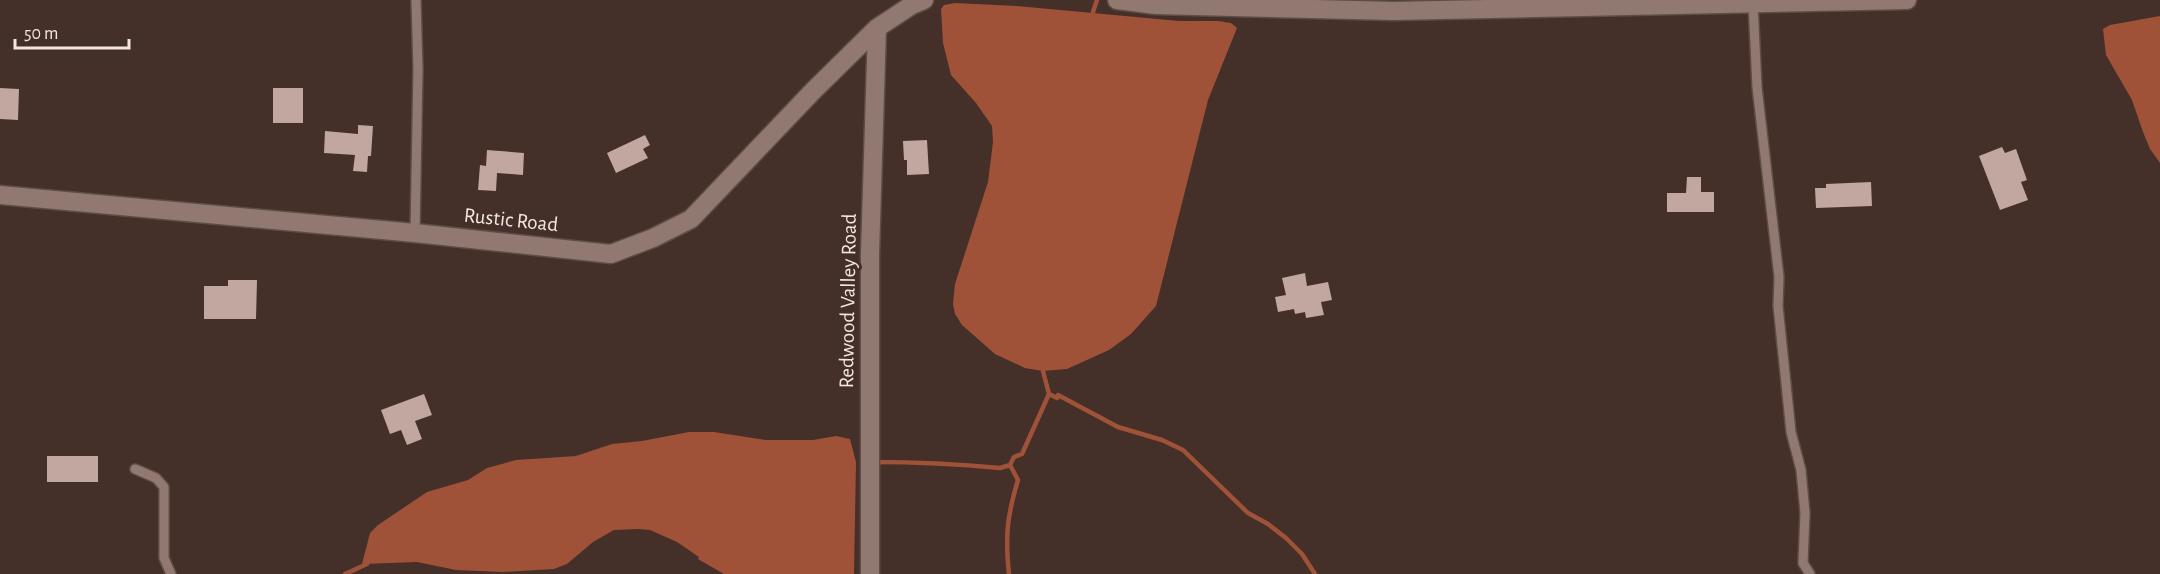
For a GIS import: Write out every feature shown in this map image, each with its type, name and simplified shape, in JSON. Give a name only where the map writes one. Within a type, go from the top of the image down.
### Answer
[{"type":"street","name":"Rustic Road","points":[[0,195],[415,232],[611,254],[653,238],[691,219],[813,91],[877,28],[912,5],[924,0]]},
{"type":"street","points":[[1117,0],[1156,5],[1394,10],[1907,0]]},
{"type":"street","name":"Redwood Valley Road","points":[[870,574],[870,254],[877,28]]},
{"type":"lane","points":[[415,232],[418,69],[416,0]]},
{"type":"lane","points":[[1754,3],[1757,87],[1779,277],[1778,306],[1791,432],[1801,470],[1805,513],[1803,563],[1810,574]]},
{"type":"lane","points":[[135,469],[156,478],[164,487],[164,558],[171,574]]},
{"type":"shaded area","points":[[955,3],[1017,6],[1179,21],[1218,21],[1231,23],[1237,28],[1208,100],[1156,306],[1131,334],[1109,350],[1067,369],[1043,371],[1025,368],[995,354],[962,325],[955,314],[953,304],[955,284],[988,182],[993,142],[992,126],[976,103],[951,75],[943,43],[941,9],[944,5]]},
{"type":"shaded area","points":[[2160,16],[2160,163],[2150,149],[2132,100],[2106,55],[2103,29],[2110,25]]},
{"type":"shaded area","points":[[689,432],[714,432],[765,440],[813,440],[836,436],[850,439],[856,462],[854,574],[724,574],[698,559],[699,557],[677,542],[650,530],[638,529],[614,530],[593,542],[567,564],[554,569],[503,572],[456,570],[417,562],[362,564],[370,533],[378,525],[427,492],[468,480],[487,468],[516,460],[576,456],[612,444]]},
{"type":"building","points":[[0,88],[19,89],[18,120],[0,119]]},
{"type":"building","points":[[273,88],[303,88],[303,123],[273,123]]},
{"type":"building","points":[[358,125],[373,126],[371,156],[368,156],[367,172],[353,171],[355,155],[324,153],[325,131],[358,134]]},
{"type":"building","points":[[645,135],[650,145],[643,149],[648,158],[616,173],[607,153]]},
{"type":"building","points":[[927,140],[929,174],[907,175],[903,141]]},
{"type":"building","points":[[2002,147],[2005,153],[2016,149],[2027,180],[2021,182],[2028,200],[2000,210],[1979,156]]},
{"type":"building","points":[[487,150],[524,153],[523,175],[497,173],[496,191],[478,190],[480,165],[486,166]]},
{"type":"building","points":[[1687,177],[1701,177],[1701,192],[1714,192],[1714,212],[1667,212],[1667,193],[1686,193]]},
{"type":"building","points":[[1871,182],[1872,206],[1816,208],[1815,188],[1826,188],[1826,184]]},
{"type":"building","points":[[1305,273],[1307,286],[1328,282],[1332,300],[1321,302],[1324,315],[1306,318],[1305,312],[1295,314],[1294,309],[1278,312],[1275,297],[1286,295],[1282,278]]},
{"type":"building","points":[[228,280],[257,280],[256,319],[204,319],[204,286],[228,286]]},
{"type":"building","points":[[424,394],[432,415],[415,421],[422,439],[407,445],[401,430],[390,434],[381,410]]},
{"type":"building","points":[[47,456],[98,456],[98,482],[47,482]]},
{"type":"waterway","points":[[1093,12],[1097,0]]},
{"type":"waterway","points":[[873,462],[1000,468],[1010,465],[1014,457],[1022,454],[1049,394],[1043,371]]},
{"type":"waterway","points":[[1049,394],[1057,398],[1058,395],[1118,427],[1162,440],[1183,450],[1248,513],[1268,524],[1286,538],[1302,554],[1315,574]]},
{"type":"waterway","points":[[1009,574],[1008,527],[1018,480],[1010,465]]},
{"type":"waterway","points":[[345,574],[367,564]]}]
